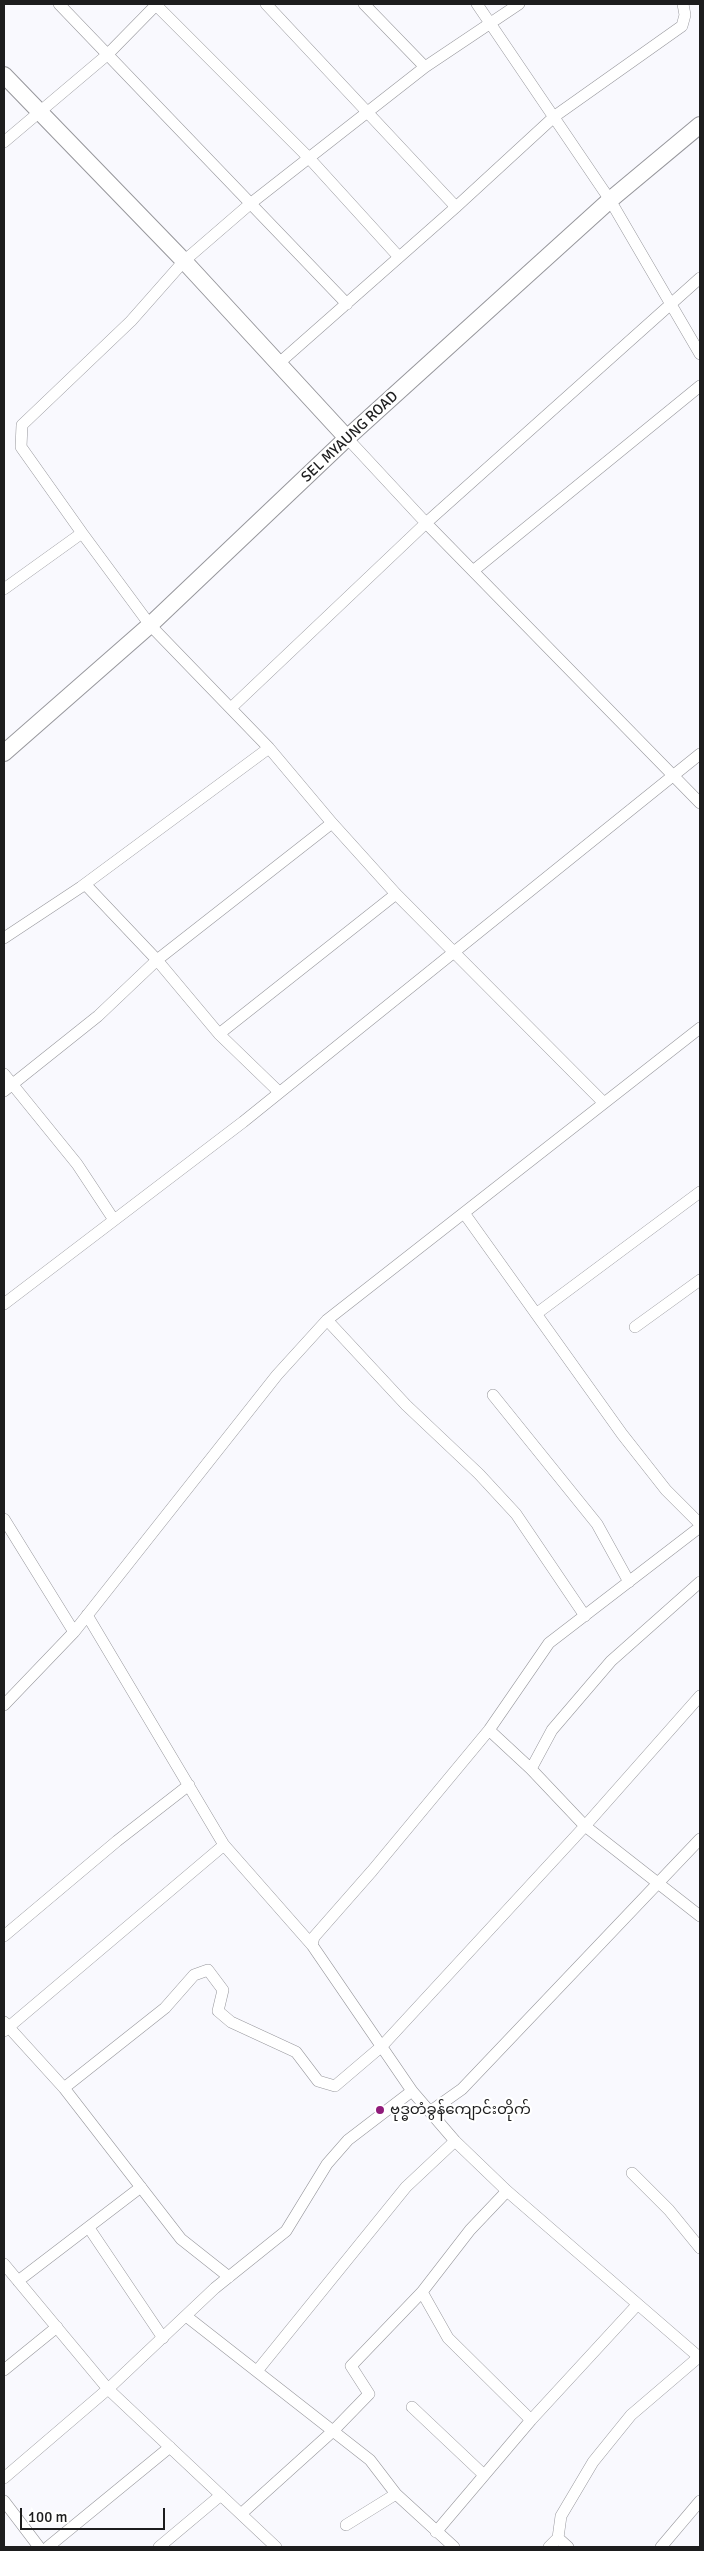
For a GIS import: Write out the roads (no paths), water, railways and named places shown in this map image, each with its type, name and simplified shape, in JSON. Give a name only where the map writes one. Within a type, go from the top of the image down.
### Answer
[{"type":"main road","points":[[4,75],[184,261],[347,438]]},
{"type":"main road","name":"SEL MYAUNG ROAD","points":[[4,753],[150,625],[347,438],[610,200],[700,124]]},
{"type":"street","points":[[59,4],[348,304]]},
{"type":"street","points":[[4,142],[107,55],[156,4],[309,158],[398,256]]},
{"type":"street","points":[[266,4],[456,207]]},
{"type":"street","points":[[364,4],[425,67]]},
{"type":"street","points":[[477,4],[555,116],[610,200],[700,354]]},
{"type":"street","points":[[520,4],[425,67],[250,204],[184,261],[131,321],[22,425],[21,447],[150,625],[269,748],[332,823],[396,894],[456,952],[604,1103]]},
{"type":"street","points":[[278,364],[348,304],[398,256],[456,207],[555,116],[682,26],[685,15],[683,4]]},
{"type":"street","points":[[231,708],[426,522],[700,278]]},
{"type":"street","points":[[473,571],[700,386]]},
{"type":"street","points":[[347,438],[473,571],[700,804]]},
{"type":"street","points":[[4,589],[82,533]]},
{"type":"street","points":[[4,938],[84,884],[269,748]]},
{"type":"street","points":[[4,1304],[243,1122],[700,754]]},
{"type":"street","points":[[8,1088],[98,1016],[156,960],[332,823]]},
{"type":"street","points":[[84,884],[156,960],[219,1034],[278,1092]]},
{"type":"street","points":[[219,1034],[396,894]]},
{"type":"street","points":[[4,1705],[74,1632],[277,1375],[327,1320],[700,1028]]},
{"type":"street","points":[[4,1074],[8,1088],[77,1164],[114,1220]]},
{"type":"street","points":[[536,1314],[700,1192]]},
{"type":"street","points":[[312,1945],[314,1936],[372,1871],[488,1730],[549,1643],[700,1525],[666,1490],[464,1213]]},
{"type":"street","points":[[635,1328],[700,1280]]},
{"type":"street","points":[[327,1320],[406,1405],[479,1474],[516,1514],[584,1616]]},
{"type":"street","points":[[492,1394],[597,1524],[629,1582]]},
{"type":"street","points":[[4,1519],[74,1632]]},
{"type":"street","points":[[531,1769],[552,1730],[611,1661],[700,1582]]},
{"type":"street","points":[[87,1615],[189,1784],[224,1846],[312,1945],[412,2091],[431,2111],[454,2141],[507,2191],[637,2305],[700,2357],[631,2415],[593,2462],[561,2516],[558,2538],[549,2547]]},
{"type":"street","points":[[64,2088],[165,2008],[194,1975],[208,1970],[223,1990],[218,2011],[232,2022],[296,2052],[318,2081],[335,2086],[382,2046],[585,1826],[700,1696]]},
{"type":"street","points":[[488,1730],[531,1769],[585,1826],[700,1916]]},
{"type":"street","points":[[4,1936],[117,1840],[189,1784]]},
{"type":"street","points":[[431,2111],[462,2089],[700,1839]]},
{"type":"street","points":[[224,1846],[5,2027],[64,2088],[181,2239],[229,2277]]},
{"type":"street","points":[[4,2478],[108,2388],[229,2277],[286,2231],[327,2164],[348,2140],[412,2091]]},
{"type":"street","points":[[256,2371],[406,2187],[454,2141]]},
{"type":"street","points":[[632,2173],[670,2210],[700,2248]]},
{"type":"street","points":[[18,2281],[141,2187]]},
{"type":"street","points":[[241,2514],[333,2432],[369,2394],[351,2366],[422,2292],[470,2230],[507,2191]]},
{"type":"street","points":[[89,2228],[163,2338]]},
{"type":"street","points":[[4,2267],[108,2388],[241,2514],[271,2546]]},
{"type":"street","points":[[422,2292],[448,2338],[531,2420]]},
{"type":"street","points":[[436,2532],[531,2420],[637,2305]]},
{"type":"street","points":[[186,2316],[370,2460],[396,2494],[454,2547]]},
{"type":"street","points":[[4,2370],[57,2327]]},
{"type":"street","points":[[412,2407],[484,2475]]},
{"type":"street","points":[[48,2547],[170,2447]]},
{"type":"street","points":[[346,2525],[396,2494]]},
{"type":"street","points":[[159,2547],[221,2495]]},
{"type":"street","points":[[4,2501],[39,2547]]},
{"type":"street","points":[[660,2547],[700,2501]]},
{"type":"street","points":[[558,2538],[568,2547]]},
{"type":"place","name":"ဗုဒ္ဓတံခွန်ကျောင်းတိုက်","points":[[380,2110]]}]
